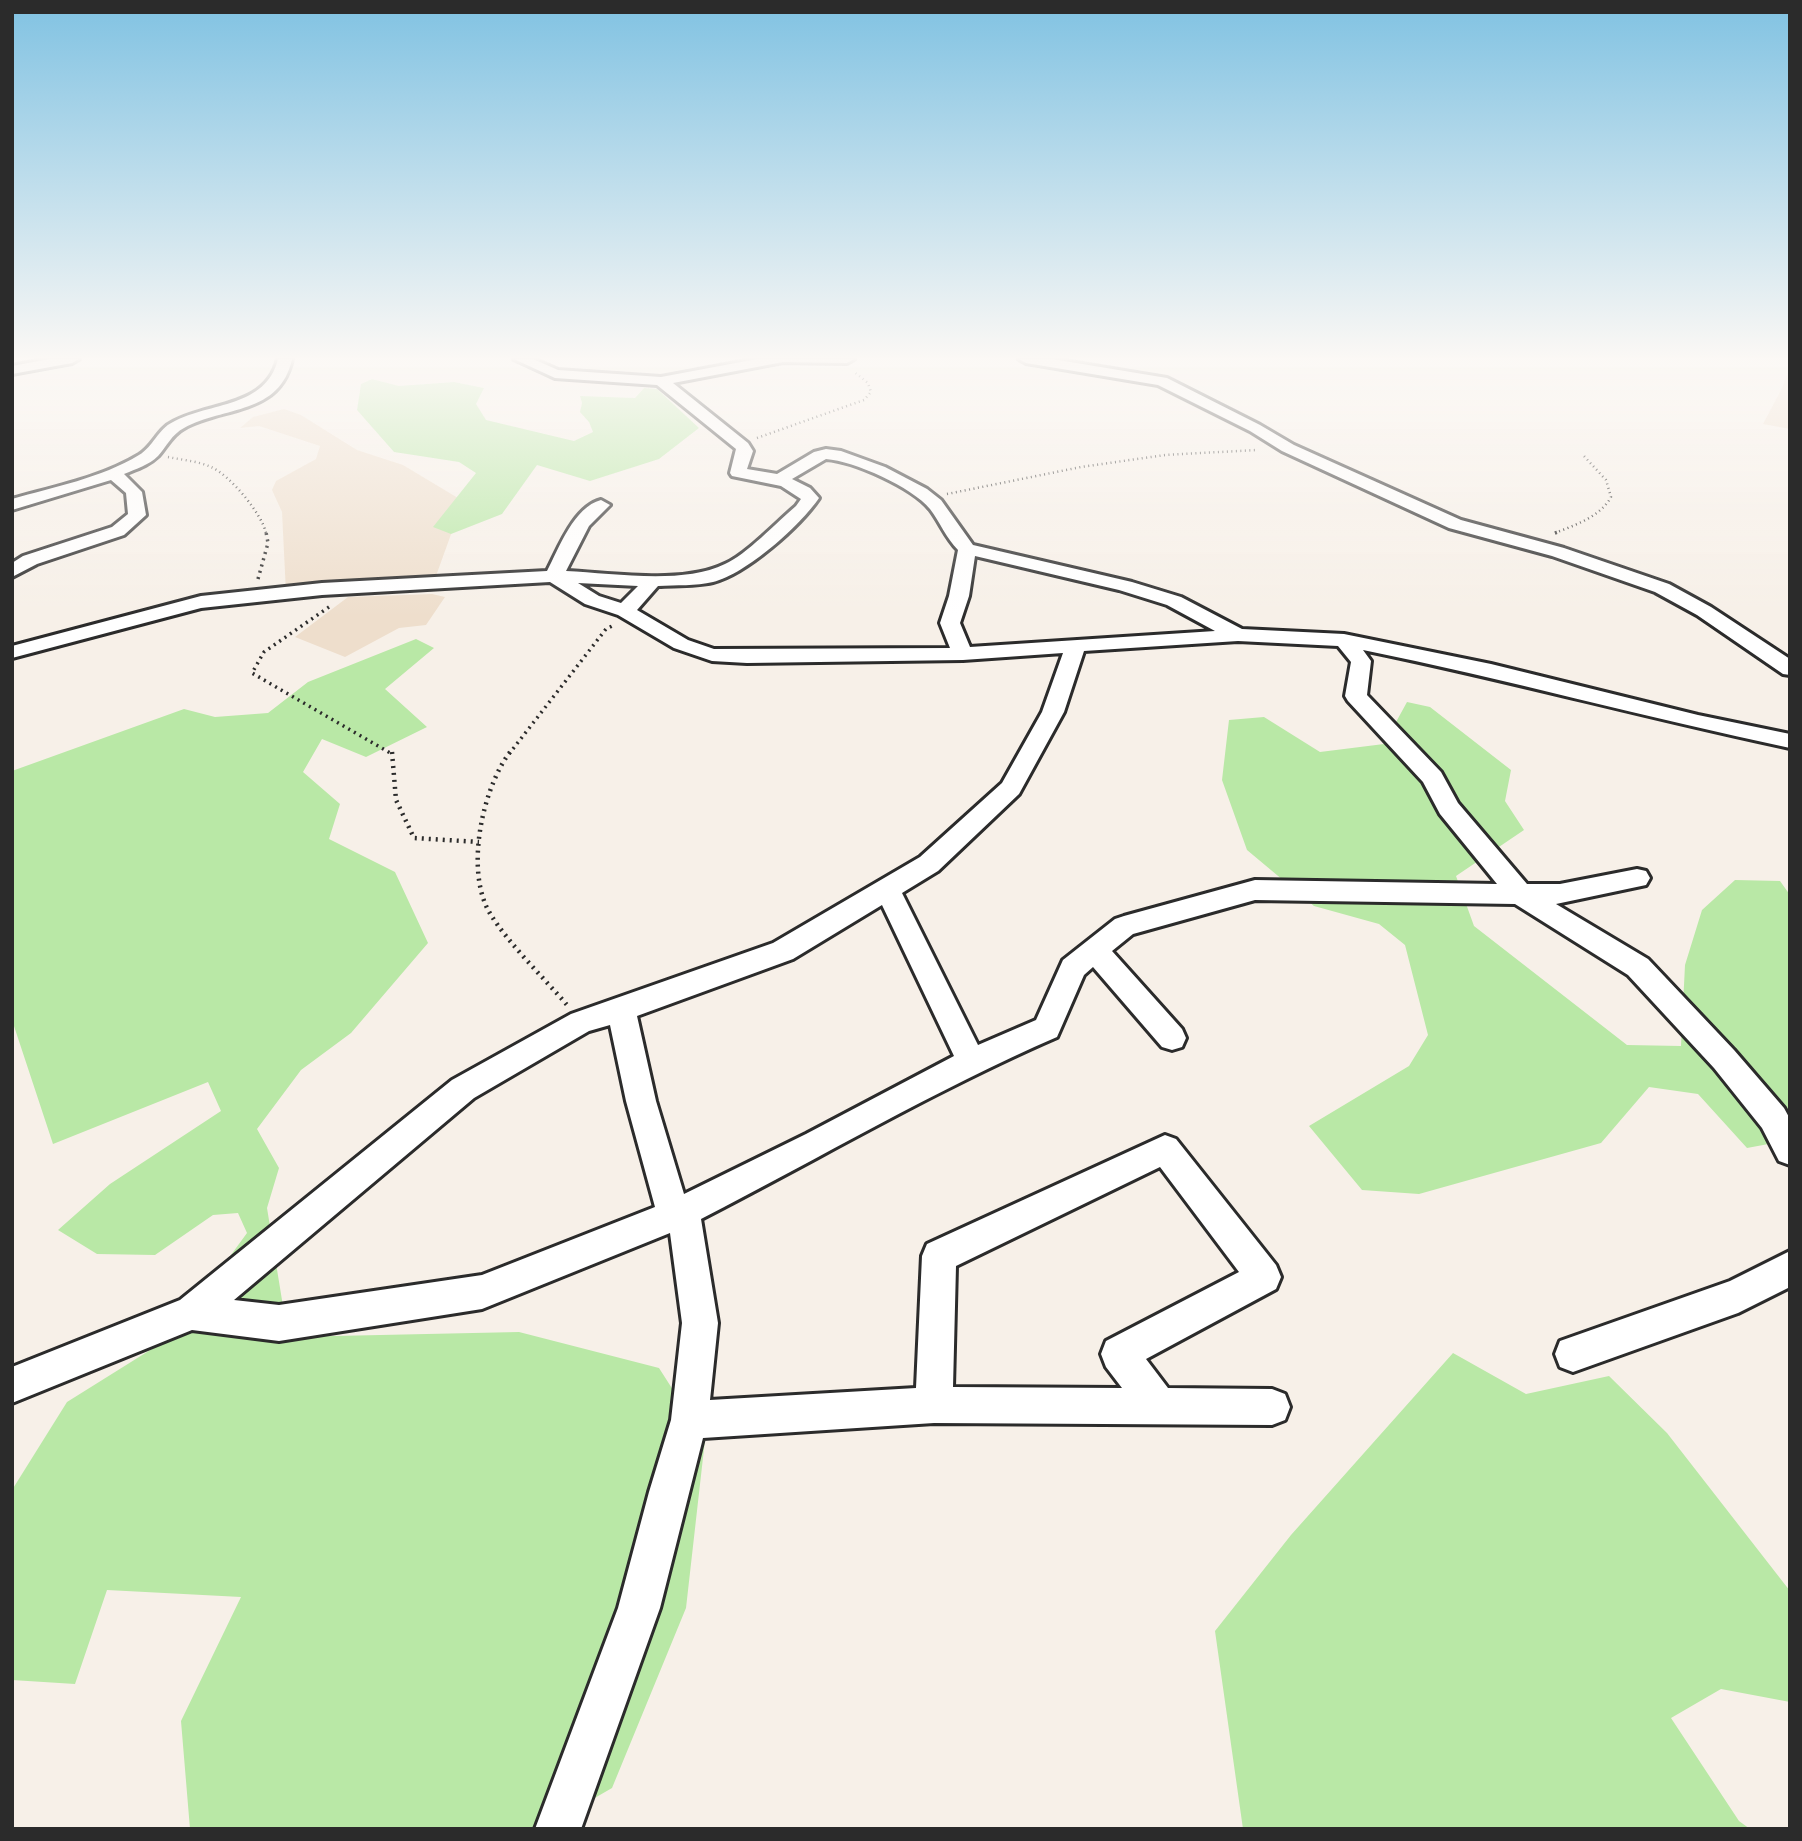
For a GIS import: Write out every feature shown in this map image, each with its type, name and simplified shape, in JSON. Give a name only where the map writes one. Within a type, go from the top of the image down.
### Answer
[{"type":"street","points":[[12,505],[112,472],[150,454],[158,445]]},
{"type":"street","points":[[12,652],[162,610],[256,595],[499,577],[554,576],[653,582],[709,578],[734,568],[802,510],[810,498],[803,489],[779,480],[738,473],[745,451],[740,445]]},
{"type":"street","points":[[1283,445],[1455,524],[1529,544],[1662,588],[1704,611],[1790,669]]},
{"type":"street","points":[[779,480],[815,457],[830,453],[870,466],[929,497],[951,525],[956,540],[967,549],[1125,586],[1174,601],[1238,635]]},
{"type":"street","points":[[12,571],[30,560],[118,531],[128,525],[137,515],[134,492],[112,472]]},
{"type":"street","points":[[554,576],[582,523],[601,505]]},
{"type":"street","points":[[963,654],[950,623],[959,596],[967,549]]},
{"type":"street","points":[[554,576],[592,600],[628,613],[681,643],[712,654],[747,657],[963,654],[1238,635],[1344,640],[1491,670],[1698,722],[1790,741]]},
{"type":"street","points":[[628,613],[653,582]]},
{"type":"street","points":[[1344,640],[1361,661],[1356,696],[1433,778],[1448,808],[1521,895],[1638,967],[1724,1059],[1773,1118],[1790,1151]]},
{"type":"street","points":[[12,1385],[192,1313],[463,1089],[581,1022],[783,951],[929,864],[1011,788],[1053,712],[1075,648]]},
{"type":"street","points":[[192,1313],[279,1323],[482,1292],[678,1214],[817,1144],[971,1061],[1047,1028],[1073,968],[1124,926],[1255,890],[1560,894],[1637,877]]},
{"type":"street","points":[[887,889],[971,1061]]},
{"type":"street","points":[[1094,950],[1172,1038]]},
{"type":"street","points":[[558,1829],[639,1608],[668,1492],[690,1420],[700,1323],[678,1214],[670,1199],[641,1101],[621,1010]]},
{"type":"street","points":[[934,1405],[939,1256],[1165,1150],[1264,1277],[1119,1354],[1159,1406]]},
{"type":"street","points":[[1573,1354],[1738,1296],[1790,1268]]},
{"type":"street","points":[[690,1420],[934,1405],[1272,1408]]},
{"type":"path","points":[[929,497],[1093,465],[1165,455],[1288,448]]},
{"type":"path","points":[[150,454],[197,462],[216,469],[232,480],[264,522],[268,543],[256,595]]},
{"type":"path","points":[[1529,544],[1586,520],[1607,506],[1611,499],[1611,487],[1583,455]]},
{"type":"path","points":[[352,588],[264,652],[252,673],[392,752],[396,800],[414,838],[479,842]]},
{"type":"path","points":[[581,1022],[490,914],[479,884],[479,842],[488,800],[499,768],[606,629],[628,613]]},
{"type":"shaded area","points":[[317,445],[349,445],[403,465],[463,501],[436,576],[286,593],[282,512],[272,490],[276,481],[316,459],[320,446]]},
{"type":"shaded area","points":[[432,594],[445,597],[426,625],[399,628],[345,657],[295,637],[348,597]]},
{"type":"green space","points":[[388,445],[677,445],[659,459],[590,481],[537,465],[502,514],[451,534],[433,527],[476,473],[459,462],[394,452]]},
{"type":"green space","points":[[416,639],[434,648],[385,689],[427,727],[366,757],[322,739],[303,772],[340,804],[329,839],[395,872],[428,943],[351,1033],[301,1070],[257,1129],[279,1168],[267,1208],[288,1337],[519,1332],[659,1368],[705,1440],[686,1608],[612,1788],[541,1829],[190,1829],[181,1721],[241,1597],[107,1590],[75,1684],[12,1680],[12,1490],[67,1402],[171,1337],[247,1233],[238,1213],[213,1215],[155,1255],[97,1254],[58,1230],[110,1184],[221,1111],[208,1082],[53,1144],[12,1020],[12,771],[184,709],[215,717],[268,713],[308,682]]},
{"type":"green space","points":[[1407,702],[1430,707],[1511,770],[1505,801],[1524,830],[1456,876],[1474,926],[1627,1045],[1681,1046],[1685,965],[1702,910],[1735,880],[1780,881],[1790,895],[1790,1140],[1747,1148],[1698,1094],[1649,1087],[1601,1143],[1419,1194],[1362,1190],[1309,1126],[1409,1066],[1428,1035],[1405,945],[1379,924],[1314,906],[1247,850],[1222,780],[1229,720],[1264,717],[1320,752],[1384,744]]},
{"type":"green space","points":[[1453,1353],[1526,1394],[1609,1376],[1667,1433],[1790,1591],[1790,1702],[1721,1689],[1671,1718],[1739,1821],[1750,1829],[1243,1829],[1215,1631],[1291,1535]]}]
